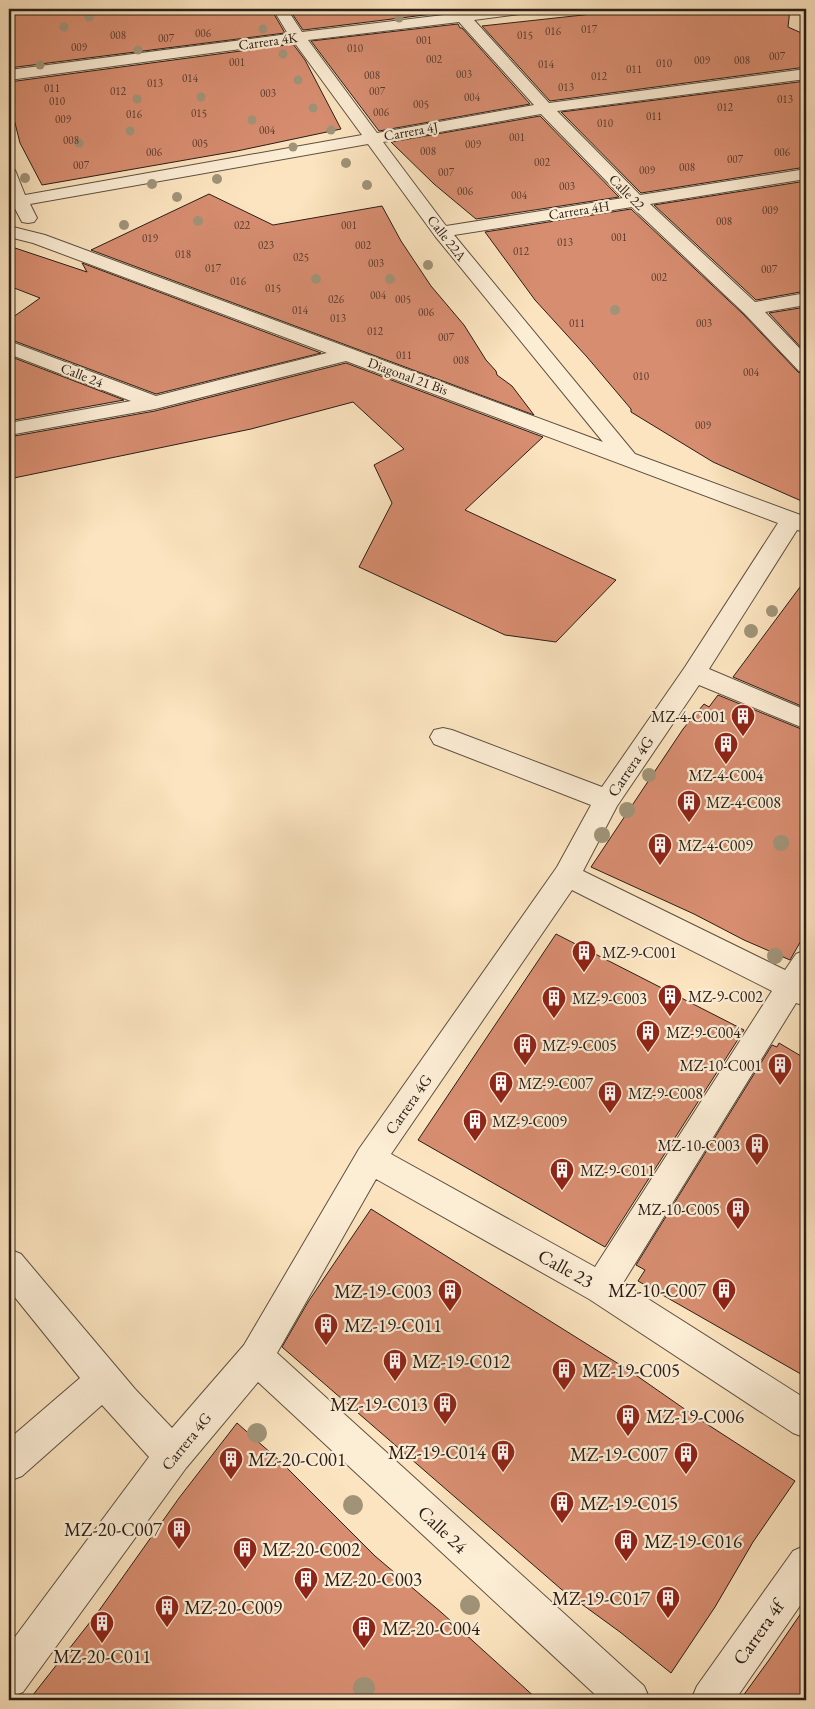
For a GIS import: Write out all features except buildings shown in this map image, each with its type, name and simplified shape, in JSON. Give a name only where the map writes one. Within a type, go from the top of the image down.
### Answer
[{"type":"street","name":"Calle 22A","points":[[280,9],[298,37],[441,232],[627,458]]},
{"type":"street","name":"Carrera 4K","points":[[9,76],[298,37],[459,12],[528,9]]},
{"type":"street","name":"Calle 22","points":[[459,12],[545,108],[636,201],[751,309],[806,367]]},
{"type":"street","name":"Carrera 4J","points":[[19,201],[545,108],[806,74]]},
{"type":"street","points":[[9,174],[19,201],[39,239]]},
{"type":"street","name":"Carrera 4H","points":[[441,232],[806,174]]},
{"type":"street","name":"Diagonal 21 Bis","points":[[9,230],[39,239],[799,522]]},
{"type":"street","points":[[751,309],[806,299]]},
{"type":"street","name":"Calle 24","points":[[9,347],[155,403]]},
{"type":"street","points":[[9,429],[155,403],[348,354]]},
{"type":"street","name":"Carrera 4G","points":[[9,1678],[173,1455],[256,1357],[370,1160],[567,875],[606,800],[799,522]]},
{"type":"street","points":[[694,673],[806,720]]},
{"type":"street","points":[[443,737],[606,800]]},
{"type":"street","points":[[567,875],[798,991]]},
{"type":"street","points":[[601,1288],[798,991],[806,962]]},
{"type":"street","name":"Calle 23","points":[[370,1160],[601,1288],[806,1420]]},
{"type":"street","points":[[9,1265],[122,1402],[173,1455]]},
{"type":"street","name":"Calle 24","points":[[256,1357],[630,1700]]},
{"type":"street","points":[[13,1449],[104,1380]]},
{"type":"street","name":"Carrera 4f","points":[[710,1700],[806,1564]]},
{"type":"place","name":"MZ-4-C001","points":[[743,737]]},
{"type":"place","name":"MZ-4-C004","points":[[726,765]]},
{"type":"place","name":"MZ-4-C008","points":[[689,823]]},
{"type":"place","name":"MZ-4-C009","points":[[660,866]]},
{"type":"place","name":"MZ-9-C001","points":[[584,973]]},
{"type":"place","name":"MZ-9-C002","points":[[670,1017]]},
{"type":"place","name":"MZ-9-C003","points":[[554,1019]]},
{"type":"place","name":"MZ-9-C004","points":[[648,1053]]},
{"type":"place","name":"MZ-9-C005","points":[[525,1066]]},
{"type":"place","name":"MZ-10-C001","points":[[780,1086]]},
{"type":"place","name":"MZ-9-C007","points":[[501,1104]]},
{"type":"place","name":"MZ-9-C008","points":[[610,1114]]},
{"type":"place","name":"MZ-9-C009","points":[[475,1142]]},
{"type":"place","name":"MZ-10-C003","points":[[757,1166]]},
{"type":"place","name":"MZ-9-C011","points":[[562,1191]]},
{"type":"place","name":"MZ-10-C005","points":[[738,1230]]},
{"type":"place","name":"MZ-10-C007","points":[[724,1311]]},
{"type":"place","name":"MZ-19-C003","points":[[450,1312]]},
{"type":"place","name":"MZ-19-C011","points":[[326,1346]]},
{"type":"place","name":"MZ-19-C012","points":[[395,1382]]},
{"type":"place","name":"MZ-19-C005","points":[[564,1391]]},
{"type":"place","name":"MZ-19-C013","points":[[445,1425]]},
{"type":"place","name":"MZ-19-C006","points":[[628,1437]]},
{"type":"place","name":"MZ-19-C014","points":[[503,1473]]},
{"type":"place","name":"MZ-19-C007","points":[[686,1475]]},
{"type":"place","name":"MZ-20-C001","points":[[231,1480]]},
{"type":"place","name":"MZ-19-C015","points":[[562,1524]]},
{"type":"place","name":"MZ-20-C007","points":[[179,1550]]},
{"type":"place","name":"MZ-19-C016","points":[[626,1562]]},
{"type":"place","name":"MZ-20-C002","points":[[245,1570]]},
{"type":"place","name":"MZ-20-C003","points":[[306,1600]]},
{"type":"place","name":"MZ-19-C017","points":[[668,1619]]},
{"type":"place","name":"MZ-20-C009","points":[[167,1628]]},
{"type":"place","name":"MZ-20-C011","points":[[102,1644]]},
{"type":"place","name":"MZ-20-C004","points":[[364,1649]]}]
